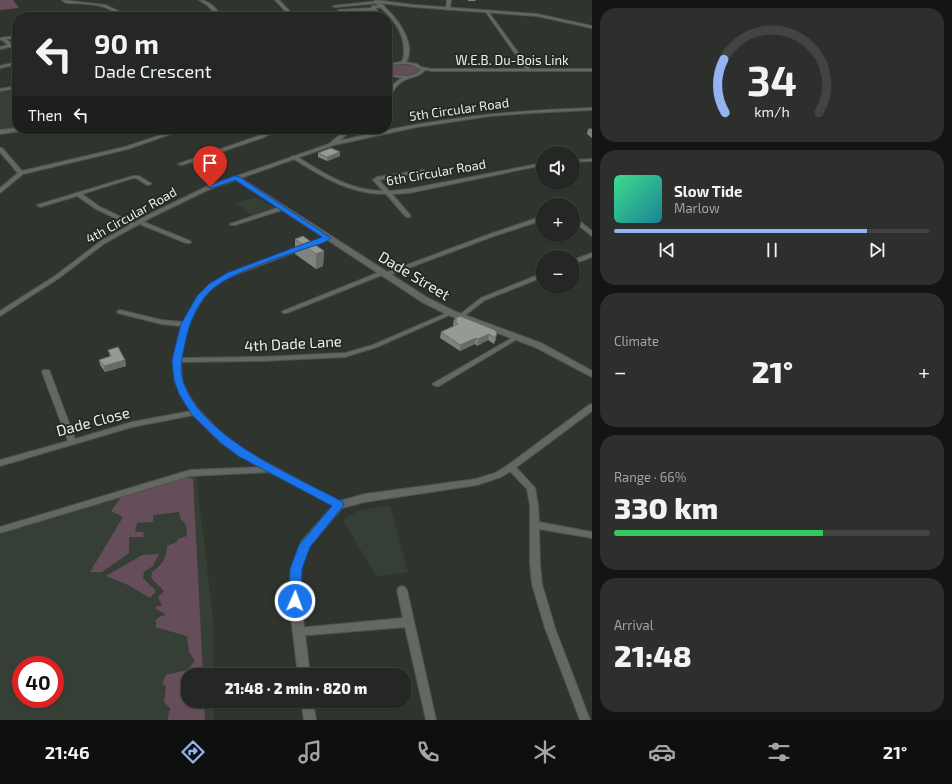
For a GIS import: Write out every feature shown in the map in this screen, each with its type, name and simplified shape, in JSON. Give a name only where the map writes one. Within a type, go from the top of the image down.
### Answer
[{"type":"street","points":[[201,0],[208,4],[216,12]]},
{"type":"street","points":[[277,0],[288,12]]},
{"type":"street","points":[[360,0],[365,3]]},
{"type":"street","points":[[448,9],[449,0]]},
{"type":"street","points":[[64,1],[104,6],[116,12]]},
{"type":"street","points":[[376,1],[387,12]]},
{"type":"street","points":[[335,6],[376,1],[406,6],[537,15],[592,27]]},
{"type":"street","points":[[342,12],[340,10],[406,6]]},
{"type":"street","points":[[374,8],[377,12]]},
{"type":"street","points":[[487,11],[529,70]]},
{"type":"street","points":[[392,18],[403,31],[406,42],[406,58],[402,63]]},
{"type":"street","points":[[2,39],[12,38]]},
{"type":"street","points":[[2,39],[11,46]]},
{"type":"street","points":[[0,48],[11,46]]},
{"type":"street","points":[[392,90],[398,82],[421,70],[406,58]]},
{"type":"street","points":[[392,64],[402,63],[414,65]]},
{"type":"street","points":[[0,67],[12,64]]},
{"type":"street","name":"W.E.B. Du-Bois Link","points":[[421,70],[592,70]]},
{"type":"street","points":[[392,75],[408,77]]},
{"type":"street","points":[[395,76],[398,82]]},
{"type":"street","points":[[0,90],[12,88]]},
{"type":"street","name":"5th Circular Road","points":[[392,131],[453,120],[521,112],[592,109]]},
{"type":"street","points":[[0,132],[12,130]]},
{"type":"street","points":[[0,191],[21,173],[126,148],[168,134]]},
{"type":"street","points":[[180,164],[267,134]]},
{"type":"street","name":"4th Circular Road","points":[[0,314],[57,277],[103,242],[136,223],[210,187],[331,144],[344,134]]},
{"type":"street","name":"5th Circular Road","points":[[331,144],[378,134]]},
{"type":"street","points":[[0,149],[21,173]]},
{"type":"street","name":"6th Circular Road","points":[[294,157],[341,185],[358,190],[386,193],[409,191],[536,165]]},
{"type":"street","points":[[580,161],[592,160]]},
{"type":"street","points":[[408,216],[376,180],[379,178],[423,171]]},
{"type":"street","points":[[40,205],[133,177],[137,177],[149,184]]},
{"type":"street","name":"Dade Street","points":[[236,177],[412,293],[451,313],[517,337],[552,352],[592,374]]},
{"type":"street","points":[[78,194],[98,208],[188,242]]},
{"type":"street","points":[[233,224],[283,208]]},
{"type":"street","points":[[285,312],[384,274],[536,220]]},
{"type":"street","points":[[580,224],[592,234]]},
{"type":"street","points":[[328,238],[230,274],[212,285],[201,296],[185,324],[177,360],[178,380],[184,394],[196,412],[224,440],[242,453],[339,505]]},
{"type":"street","points":[[580,259],[592,255]]},
{"type":"street","points":[[461,316],[483,299],[536,277]]},
{"type":"street","points":[[120,312],[161,322],[185,324]]},
{"type":"street","name":"4th Dade Lane","points":[[177,360],[261,359],[345,355],[375,346],[451,313]]},
{"type":"street","points":[[436,384],[517,337]]},
{"type":"street","points":[[46,372],[72,442]]},
{"type":"street","points":[[303,668],[295,601],[296,569],[305,545],[339,505],[366,498],[477,482],[498,475],[511,467],[592,406]]},
{"type":"street","name":"Dade Close","points":[[0,462],[146,422],[196,412]]},
{"type":"street","points":[[511,467],[531,488],[534,505],[535,564],[537,584],[550,628],[585,720]]},
{"type":"street","points":[[0,530],[190,473],[273,469]]},
{"type":"street","points":[[535,525],[592,535]]},
{"type":"street","points":[[402,590],[431,720]]},
{"type":"street","points":[[298,632],[409,622]]},
{"type":"street","points":[[309,708],[310,720]]},
{"type":"shaded area","points":[[0,0],[13,0],[19,8],[0,10]]},
{"type":"shaded area","points":[[398,64],[417,67],[421,71],[405,76],[396,75],[392,74],[392,65]]},
{"type":"shaded area","points":[[12,89],[12,129],[0,131],[0,91]]},
{"type":"shaded area","points":[[257,197],[274,208],[252,215],[235,203]]},
{"type":"shaded area","points":[[196,475],[213,618],[214,668],[181,668],[181,708],[214,708],[214,720],[0,720],[0,533],[182,476]]},
{"type":"shaded area","points":[[186,477],[193,479],[203,668],[189,668],[195,661],[189,652],[187,636],[155,627],[157,624],[155,621],[159,617],[165,615],[156,609],[156,606],[162,606],[158,597],[164,591],[151,578],[152,572],[159,567],[163,561],[167,546],[177,542],[178,539],[187,536],[186,525],[180,518],[179,512],[153,515],[153,522],[137,523],[135,532],[144,532],[143,537],[129,537],[129,553],[102,572],[90,572],[123,517],[111,511],[123,495],[143,491]]},
{"type":"shaded area","points":[[390,505],[408,572],[377,577],[343,520],[358,511]]},
{"type":"shaded area","points":[[159,554],[153,566],[144,572],[143,578],[156,591],[150,598],[128,585],[106,576],[142,555]]},
{"type":"shaded area","points":[[181,671],[181,708],[204,708],[205,720],[168,720],[169,711],[171,709],[164,702],[166,686],[162,684],[166,675]]},
{"type":"building","points":[[331,148],[340,152],[327,157],[318,153]]},
{"type":"building","points":[[303,236],[324,251],[316,254],[295,239]]},
{"type":"building","points":[[460,316],[495,330],[497,333],[495,338],[489,334],[460,345],[441,332],[458,324],[455,322],[457,320],[454,319]]},
{"type":"building","points":[[118,347],[125,360],[104,366],[99,360],[111,356],[108,350]]},
{"type":"route","points":[[210,187],[236,177],[328,238],[230,274],[212,285],[201,296],[185,324],[178,349],[177,360],[178,380],[184,394],[196,412],[224,440],[242,453],[339,505],[305,545],[296,569],[295,601]]}]
